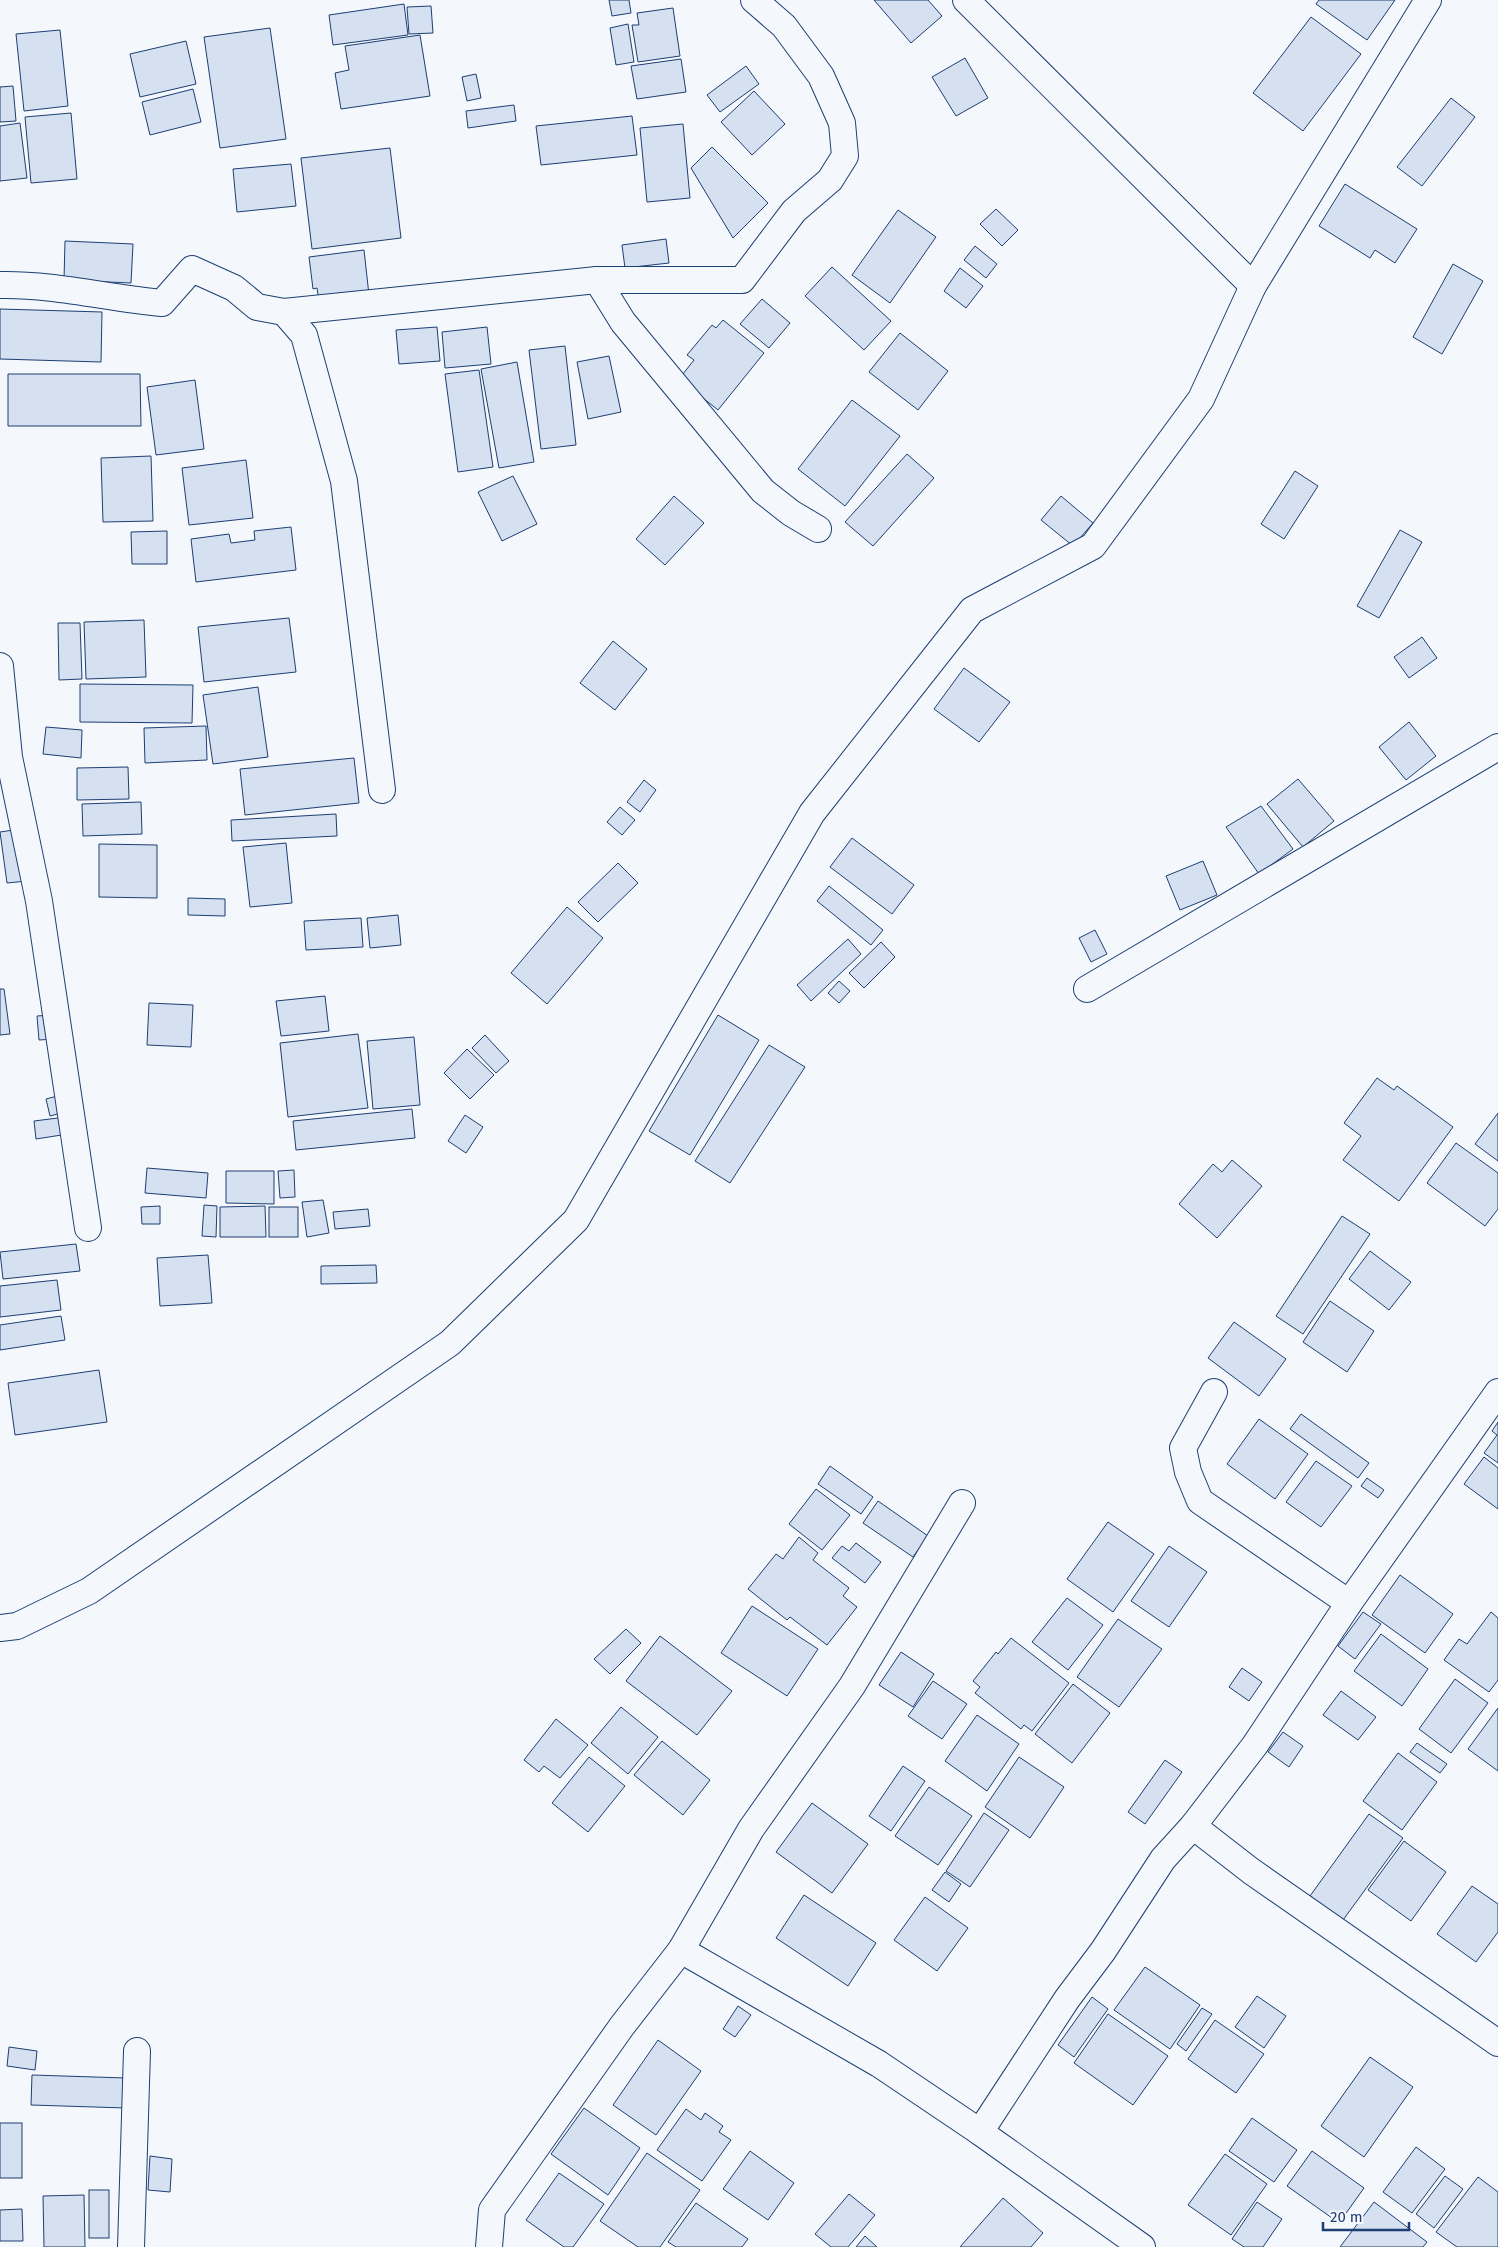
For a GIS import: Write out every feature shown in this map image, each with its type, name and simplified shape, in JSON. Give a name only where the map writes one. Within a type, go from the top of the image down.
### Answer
[{"type":"street","points":[[0,285],[23,284],[113,298],[162,303],[192,269],[234,288],[257,307],[284,312],[598,280],[742,280],[794,211],[830,180],[844,156],[842,123],[821,76],[784,26],[754,0]]},
{"type":"street","points":[[966,0],[1253,286]]},
{"type":"street","points":[[0,1628],[17,1626],[89,1591],[450,1343],[576,1220],[812,813],[972,610],[1093,546],[1201,398],[1253,286],[1428,0]]},
{"type":"street","points":[[598,280],[623,322],[763,491],[791,513],[818,528]]},
{"type":"street","points":[[304,335],[321,307]]},
{"type":"street","points":[[284,312],[304,335],[344,481],[382,790]]},
{"type":"street","points":[[0,666],[9,757],[39,901],[88,1228]]},
{"type":"street","points":[[1087,990],[1498,747]]},
{"type":"street","points":[[1214,1392],[1183,1448],[1188,1472],[1200,1501],[1349,1603]]},
{"type":"street","points":[[980,2132],[1067,1999],[1103,1952],[1163,1859],[1193,1826],[1255,1745],[1349,1603],[1498,1392]]},
{"type":"street","points":[[489,2247],[492,2210],[622,2026],[681,1950],[751,1829],[852,1686],[962,1503]]},
{"type":"street","points":[[1193,1826],[1251,1871],[1497,2038]]},
{"type":"street","points":[[681,1950],[879,2064],[980,2132],[1142,2247]]},
{"type":"street","points":[[132,2247],[137,2051]]},
{"type":"building","points":[[609,0],[629,0],[631,13],[612,16]]},
{"type":"building","points":[[874,0],[928,0],[942,16],[911,43]]},
{"type":"building","points":[[1319,0],[1395,0],[1367,40],[1316,4]]},
{"type":"building","points":[[404,4],[408,35],[333,45],[329,15]]},
{"type":"building","points":[[431,6],[433,33],[409,34],[407,7]]},
{"type":"building","points":[[673,8],[680,56],[638,62],[632,25],[639,25],[637,13]]},
{"type":"building","points":[[1311,17],[1361,54],[1303,131],[1253,93]]},
{"type":"building","points":[[628,24],[634,62],[616,65],[610,28]]},
{"type":"building","points":[[270,28],[286,139],[220,148],[204,37]]},
{"type":"building","points":[[60,30],[68,106],[24,111],[16,34]]},
{"type":"building","points":[[420,35],[430,96],[341,109],[335,73],[349,70],[345,46]]},
{"type":"building","points":[[186,41],[196,84],[140,97],[130,54]]},
{"type":"building","points":[[965,58],[988,98],[956,116],[932,77]]},
{"type":"building","points":[[681,59],[686,92],[637,99],[631,66]]},
{"type":"building","points":[[746,66],[759,84],[720,112],[707,95]]},
{"type":"building","points":[[476,74],[481,98],[467,101],[462,77]]},
{"type":"building","points":[[13,86],[16,121],[0,122],[0,87]]},
{"type":"building","points":[[193,89],[201,122],[150,135],[142,102]]},
{"type":"building","points":[[754,91],[785,124],[752,155],[721,122]]},
{"type":"building","points":[[1451,98],[1475,117],[1422,186],[1397,167]]},
{"type":"building","points":[[514,105],[516,121],[468,128],[466,111]]},
{"type":"building","points":[[71,113],[77,179],[31,183],[25,117]]},
{"type":"building","points":[[632,116],[637,155],[541,165],[536,126]]},
{"type":"building","points":[[20,123],[27,178],[0,181],[0,126]]},
{"type":"building","points":[[683,124],[690,198],[647,202],[640,128]]},
{"type":"building","points":[[712,147],[768,203],[733,238],[691,168]]},
{"type":"building","points":[[390,148],[401,238],[312,249],[301,158]]},
{"type":"building","points":[[291,164],[296,206],[237,212],[233,169]]},
{"type":"building","points":[[1345,184],[1417,229],[1395,263],[1375,250],[1370,258],[1319,226]]},
{"type":"building","points":[[996,209],[1018,230],[1002,246],[980,224]]},
{"type":"building","points":[[898,210],[936,237],[890,303],[852,275]]},
{"type":"building","points":[[666,239],[669,263],[625,268],[622,245]]},
{"type":"building","points":[[65,241],[133,244],[131,283],[64,280]]},
{"type":"building","points":[[975,246],[997,264],[986,278],[964,260]]},
{"type":"building","points":[[364,250],[369,295],[319,301],[317,288],[313,289],[309,257]]},
{"type":"building","points":[[1453,264],[1483,281],[1442,354],[1413,337]]},
{"type":"building","points":[[832,267],[891,321],[864,350],[805,296]]},
{"type":"building","points":[[960,268],[983,286],[966,308],[944,291]]},
{"type":"building","points":[[762,299],[790,323],[769,348],[740,324]]},
{"type":"building","points":[[0,309],[102,312],[101,362],[0,359]]},
{"type":"building","points":[[723,320],[764,353],[718,410],[679,379],[694,360],[687,355],[712,325],[716,328]]},
{"type":"building","points":[[437,327],[440,361],[399,364],[396,330]]},
{"type":"building","points":[[487,327],[491,364],[445,368],[442,332]]},
{"type":"building","points":[[900,333],[948,371],[918,410],[869,372]]},
{"type":"building","points":[[565,346],[576,445],[541,449],[529,350]]},
{"type":"building","points":[[609,356],[621,412],[588,419],[577,362]]},
{"type":"building","points":[[517,362],[534,462],[499,468],[481,369]]},
{"type":"building","points":[[479,370],[493,467],[458,472],[445,374]]},
{"type":"building","points":[[8,374],[140,374],[141,426],[8,426]]},
{"type":"building","points":[[195,380],[204,449],[156,455],[147,387]]},
{"type":"building","points":[[852,400],[900,436],[845,506],[798,469]]},
{"type":"building","points":[[907,454],[934,478],[873,546],[845,522]]},
{"type":"building","points":[[151,456],[153,521],[103,522],[101,458]]},
{"type":"building","points":[[246,460],[253,518],[189,525],[182,468]]},
{"type":"building","points":[[1295,471],[1318,486],[1284,539],[1261,524]]},
{"type":"building","points":[[513,476],[537,524],[502,541],[478,492]]},
{"type":"building","points":[[674,496],[704,523],[665,565],[636,539]]},
{"type":"building","points":[[1061,496],[1093,523],[1073,546],[1041,520]]},
{"type":"building","points":[[291,527],[296,570],[196,582],[191,539],[229,534],[231,543],[255,540],[254,531]]},
{"type":"building","points":[[1400,530],[1422,542],[1379,618],[1357,606]]},
{"type":"building","points":[[167,531],[167,564],[132,564],[131,532]]},
{"type":"building","points":[[289,618],[296,672],[204,682],[198,627]]},
{"type":"building","points":[[144,620],[146,677],[86,679],[84,622]]},
{"type":"building","points":[[58,623],[80,623],[82,679],[59,680]]},
{"type":"building","points":[[1422,637],[1437,658],[1409,678],[1394,657]]},
{"type":"building","points":[[613,641],[647,669],[615,710],[580,683]]},
{"type":"building","points":[[964,668],[1010,702],[979,742],[934,709]]},
{"type":"building","points":[[80,684],[193,685],[192,723],[80,722]]},
{"type":"building","points":[[258,687],[268,757],[213,764],[203,695]]},
{"type":"building","points":[[1409,722],[1436,756],[1406,780],[1379,747]]},
{"type":"building","points":[[206,726],[207,760],[145,763],[144,728]]},
{"type":"building","points":[[46,727],[82,730],[81,758],[43,754]]},
{"type":"building","points":[[354,758],[359,803],[245,815],[240,769]]},
{"type":"building","points":[[128,767],[129,799],[77,800],[77,768]]},
{"type":"building","points":[[1298,779],[1334,821],[1303,847],[1267,804]]},
{"type":"building","points":[[644,780],[656,790],[640,812],[627,802]]},
{"type":"building","points":[[141,802],[142,834],[83,836],[82,804]]},
{"type":"building","points":[[1261,806],[1293,849],[1259,874],[1226,827]]},
{"type":"building","points":[[620,807],[635,820],[622,835],[607,822]]},
{"type":"building","points":[[336,814],[337,836],[232,841],[231,820]]},
{"type":"building","points":[[20,829],[27,881],[7,883],[0,832]]},
{"type":"building","points":[[852,838],[914,885],[892,914],[830,867]]},
{"type":"building","points":[[286,843],[292,903],[250,907],[243,847]]},
{"type":"building","points":[[99,844],[157,845],[157,898],[99,897]]},
{"type":"building","points":[[1203,861],[1217,895],[1180,910],[1166,876]]},
{"type":"building","points":[[618,863],[638,883],[598,922],[578,902]]},
{"type":"building","points":[[829,886],[883,930],[871,945],[817,901]]},
{"type":"building","points":[[188,898],[225,899],[225,916],[188,915]]},
{"type":"building","points":[[567,907],[603,938],[547,1004],[511,973]]},
{"type":"building","points":[[398,915],[401,945],[370,948],[367,918]]},
{"type":"building","points":[[361,918],[363,947],[306,950],[304,921]]},
{"type":"building","points":[[1095,930],[1107,954],[1091,962],[1079,938]]},
{"type":"building","points":[[848,939],[861,954],[811,1001],[797,985]]},
{"type":"building","points":[[881,942],[895,957],[864,988],[849,973]]},
{"type":"building","points":[[839,981],[850,991],[839,1003],[828,993]]},
{"type":"building","points":[[0,989],[4,989],[10,1034],[0,1035]]},
{"type":"building","points":[[325,996],[329,1031],[281,1036],[276,1001]]},
{"type":"building","points":[[149,1003],[193,1005],[191,1047],[147,1045]]},
{"type":"building","points":[[52,1015],[54,1039],[39,1040],[37,1016]]},
{"type":"building","points":[[718,1015],[759,1040],[690,1155],[649,1131]]},
{"type":"building","points":[[358,1034],[368,1108],[288,1117],[280,1043]]},
{"type":"building","points":[[485,1035],[509,1061],[496,1073],[472,1048]]},
{"type":"building","points":[[414,1037],[420,1105],[373,1109],[367,1041]]},
{"type":"building","points":[[769,1045],[805,1067],[730,1183],[695,1161]]},
{"type":"building","points":[[467,1049],[494,1075],[470,1099],[444,1073]]},
{"type":"building","points":[[1377,1078],[1394,1090],[1397,1086],[1453,1127],[1399,1201],[1343,1160],[1361,1136],[1344,1123]]},
{"type":"building","points":[[61,1095],[65,1112],[50,1116],[46,1099]]},
{"type":"building","points":[[412,1109],[415,1138],[296,1150],[293,1121]]},
{"type":"building","points":[[1498,1113],[1498,1161],[1475,1144]]},
{"type":"building","points":[[465,1115],[483,1127],[466,1153],[448,1141]]},
{"type":"building","points":[[66,1117],[68,1134],[36,1139],[34,1121]]},
{"type":"building","points":[[1456,1143],[1498,1173],[1498,1209],[1485,1226],[1427,1183]]},
{"type":"building","points":[[1232,1160],[1262,1186],[1217,1238],[1179,1204],[1213,1164],[1222,1172]]},
{"type":"building","points":[[147,1168],[208,1173],[206,1198],[145,1193]]},
{"type":"building","points":[[294,1170],[295,1197],[280,1198],[278,1171]]},
{"type":"building","points":[[226,1171],[274,1171],[274,1204],[226,1203]]},
{"type":"building","points":[[323,1200],[329,1233],[307,1237],[302,1202]]},
{"type":"building","points":[[204,1205],[217,1206],[216,1237],[202,1236]]},
{"type":"building","points":[[160,1206],[160,1224],[142,1224],[141,1207]]},
{"type":"building","points":[[265,1206],[266,1237],[220,1237],[220,1207]]},
{"type":"building","points":[[269,1207],[298,1207],[298,1237],[269,1237]]},
{"type":"building","points":[[368,1209],[370,1226],[335,1229],[333,1212]]},
{"type":"building","points":[[1342,1216],[1370,1234],[1303,1334],[1276,1316]]},
{"type":"building","points":[[76,1244],[80,1271],[3,1279],[0,1252]]},
{"type":"building","points":[[1370,1251],[1411,1282],[1389,1310],[1349,1279]]},
{"type":"building","points":[[208,1255],[212,1303],[160,1306],[157,1258]]},
{"type":"building","points":[[376,1265],[377,1283],[321,1284],[321,1266]]},
{"type":"building","points":[[57,1280],[61,1310],[0,1317],[0,1286]]},
{"type":"building","points":[[1330,1301],[1374,1331],[1347,1372],[1303,1342]]},
{"type":"building","points":[[61,1316],[65,1340],[0,1350],[0,1325]]},
{"type":"building","points":[[1234,1322],[1286,1359],[1259,1396],[1208,1358]]},
{"type":"building","points":[[99,1370],[107,1422],[15,1435],[8,1383]]},
{"type":"building","points":[[1301,1414],[1369,1463],[1358,1478],[1290,1429]]},
{"type":"building","points":[[1259,1419],[1308,1454],[1275,1499],[1227,1464]]},
{"type":"building","points":[[1498,1422],[1498,1463],[1484,1453],[1497,1435],[1492,1431]]},
{"type":"building","points":[[1484,1457],[1498,1468],[1498,1509],[1464,1484]]},
{"type":"building","points":[[1316,1461],[1352,1486],[1321,1527],[1286,1502]]},
{"type":"building","points":[[830,1466],[873,1497],[861,1514],[818,1484]]},
{"type":"building","points":[[1367,1478],[1384,1490],[1378,1498],[1361,1486]]},
{"type":"building","points":[[816,1489],[850,1515],[822,1550],[789,1524]]},
{"type":"building","points":[[878,1501],[928,1536],[913,1557],[863,1523]]},
{"type":"building","points":[[1108,1522],[1154,1554],[1113,1612],[1067,1579]]},
{"type":"building","points":[[799,1537],[818,1553],[813,1560],[849,1588],[843,1596],[857,1607],[827,1645],[790,1617],[787,1620],[748,1589],[776,1554],[783,1559]]},
{"type":"building","points":[[856,1543],[881,1562],[865,1583],[832,1558],[842,1546],[849,1551]]},
{"type":"building","points":[[1169,1546],[1207,1572],[1169,1627],[1131,1601]]},
{"type":"building","points":[[1400,1575],[1453,1614],[1425,1653],[1372,1615]]},
{"type":"building","points":[[1067,1598],[1103,1625],[1068,1670],[1032,1642]]},
{"type":"building","points":[[752,1606],[818,1649],[787,1696],[721,1653]]},
{"type":"building","points":[[1363,1612],[1381,1624],[1355,1659],[1338,1646]]},
{"type":"building","points":[[1491,1612],[1498,1618],[1498,1680],[1489,1692],[1444,1660],[1459,1639],[1467,1644]]},
{"type":"building","points":[[1118,1619],[1162,1649],[1119,1707],[1077,1677]]},
{"type":"building","points":[[626,1629],[641,1643],[610,1674],[594,1659]]},
{"type":"building","points":[[1381,1634],[1428,1669],[1402,1706],[1354,1671]]},
{"type":"building","points":[[660,1636],[732,1691],[697,1735],[626,1681]]},
{"type":"building","points":[[1011,1638],[1069,1683],[1032,1731],[1024,1725],[1021,1729],[975,1693],[980,1687],[973,1681],[996,1652],[998,1654]]},
{"type":"building","points":[[901,1652],[934,1674],[913,1707],[879,1685]]},
{"type":"building","points":[[1242,1668],[1262,1682],[1249,1701],[1229,1687]]},
{"type":"building","points":[[1455,1679],[1488,1703],[1451,1753],[1419,1729]]},
{"type":"building","points":[[933,1681],[967,1704],[942,1739],[908,1716]]},
{"type":"building","points":[[1073,1684],[1110,1713],[1072,1763],[1035,1734]]},
{"type":"building","points":[[1341,1691],[1376,1717],[1358,1740],[1323,1715]]},
{"type":"building","points":[[621,1707],[658,1737],[628,1774],[591,1743]]},
{"type":"building","points":[[1498,1708],[1498,1771],[1468,1749]]},
{"type":"building","points":[[977,1715],[1019,1744],[987,1791],[945,1761]]},
{"type":"building","points":[[556,1719],[588,1745],[560,1778],[544,1766],[539,1772],[524,1760]]},
{"type":"building","points":[[1283,1732],[1303,1746],[1289,1767],[1268,1752]]},
{"type":"building","points":[[662,1741],[710,1780],[683,1815],[634,1775]]},
{"type":"building","points":[[1417,1743],[1447,1764],[1440,1773],[1410,1752]]},
{"type":"building","points":[[1398,1753],[1437,1782],[1402,1830],[1363,1801]]},
{"type":"building","points":[[589,1757],[625,1786],[588,1832],[552,1803]]},
{"type":"building","points":[[1019,1757],[1064,1787],[1030,1838],[985,1807]]},
{"type":"building","points":[[1165,1760],[1182,1772],[1145,1824],[1128,1812]]},
{"type":"building","points":[[903,1766],[925,1781],[891,1831],[869,1816]]},
{"type":"building","points":[[929,1787],[972,1816],[938,1865],[895,1836]]},
{"type":"building","points":[[812,1803],[868,1844],[832,1893],[776,1852]]},
{"type":"building","points":[[984,1813],[1009,1830],[970,1887],[946,1871]]},
{"type":"building","points":[[1369,1814],[1403,1838],[1343,1920],[1310,1896]]},
{"type":"building","points":[[1404,1841],[1446,1872],[1411,1921],[1368,1890]]},
{"type":"building","points":[[945,1872],[961,1884],[949,1902],[932,1890]]},
{"type":"building","points":[[1472,1886],[1498,1904],[1498,1932],[1476,1962],[1437,1934]]},
{"type":"building","points":[[804,1895],[876,1943],[848,1986],[776,1938]]},
{"type":"building","points":[[925,1897],[968,1928],[937,1971],[894,1940]]},
{"type":"building","points":[[1145,1967],[1200,2005],[1170,2049],[1114,2010]]},
{"type":"building","points":[[1257,1996],[1286,2016],[1264,2048],[1235,2027]]},
{"type":"building","points":[[1092,1997],[1108,2009],[1074,2057],[1058,2045]]},
{"type":"building","points":[[738,2006],[751,2015],[735,2037],[723,2029]]},
{"type":"building","points":[[1202,2008],[1212,2014],[1186,2051],[1177,2044]]},
{"type":"building","points":[[1108,2014],[1168,2056],[1133,2105],[1074,2063]]},
{"type":"building","points":[[1215,2020],[1264,2054],[1236,2093],[1188,2059]]},
{"type":"building","points":[[658,2040],[701,2071],[656,2135],[613,2105]]},
{"type":"building","points":[[9,2047],[37,2051],[35,2070],[7,2066]]},
{"type":"building","points":[[1370,2057],[1413,2087],[1364,2157],[1321,2126]]},
{"type":"building","points":[[32,2075],[126,2078],[126,2108],[31,2105]]},
{"type":"building","points":[[584,2108],[640,2148],[608,2195],[551,2154]]},
{"type":"building","points":[[686,2109],[701,2120],[705,2113],[723,2126],[719,2132],[731,2140],[702,2181],[657,2150]]},
{"type":"building","points":[[1252,2118],[1297,2150],[1274,2182],[1229,2151]]},
{"type":"building","points":[[0,2123],[22,2123],[22,2178],[0,2178]]},
{"type":"building","points":[[1416,2147],[1445,2169],[1412,2213],[1383,2192]]},
{"type":"building","points":[[750,2151],[794,2183],[768,2220],[723,2189]]},
{"type":"building","points":[[1312,2151],[1364,2188],[1339,2223],[1287,2186]]},
{"type":"building","points":[[647,2153],[700,2190],[660,2247],[638,2247],[600,2221]]},
{"type":"building","points":[[1225,2154],[1267,2184],[1231,2235],[1188,2205]]},
{"type":"building","points":[[150,2156],[172,2159],[170,2192],[148,2190]]},
{"type":"building","points":[[559,2173],[604,2204],[573,2247],[564,2247],[526,2220]]},
{"type":"building","points":[[1445,2176],[1463,2189],[1434,2228],[1416,2214]]},
{"type":"building","points":[[1478,2177],[1498,2192],[1498,2247],[1457,2247],[1436,2232]]},
{"type":"building","points":[[89,2190],[109,2190],[109,2238],[89,2238]]},
{"type":"building","points":[[849,2194],[875,2215],[848,2247],[831,2247],[815,2234]]},
{"type":"building","points":[[84,2195],[85,2247],[44,2247],[43,2196]]},
{"type":"building","points":[[1003,2198],[1043,2233],[1031,2247],[960,2247]]},
{"type":"building","points":[[1257,2202],[1282,2219],[1263,2247],[1244,2247],[1232,2239]]},
{"type":"building","points":[[1374,2202],[1427,2242],[1423,2247],[1340,2247]]},
{"type":"building","points":[[696,2203],[748,2239],[742,2247],[676,2247],[668,2242]]},
{"type":"building","points":[[22,2209],[23,2241],[0,2241],[0,2210]]},
{"type":"building","points":[[865,2236],[877,2247],[856,2247]]}]
